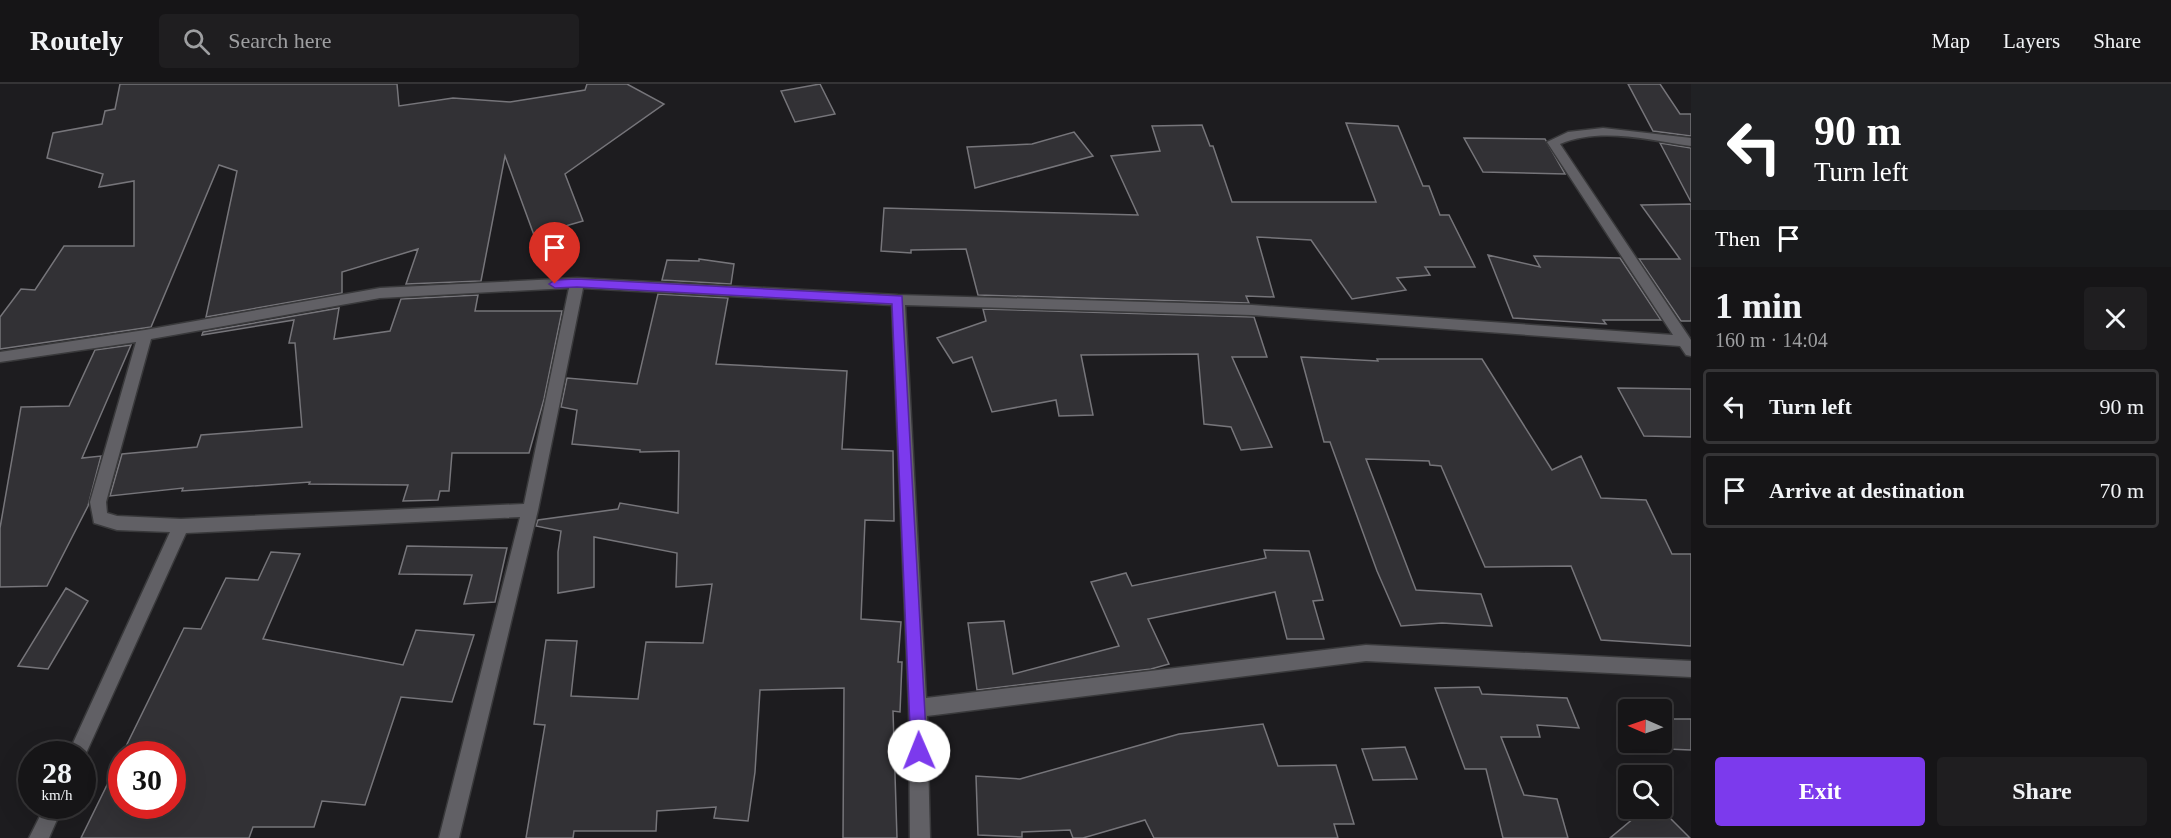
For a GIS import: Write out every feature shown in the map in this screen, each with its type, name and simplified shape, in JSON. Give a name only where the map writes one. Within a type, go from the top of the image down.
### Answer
[{"type":"street","points":[[1687,346],[1553,142],[1567,135],[1596,130],[1691,142]]},
{"type":"street","points":[[0,357],[145,335],[380,293],[577,283],[898,300],[1252,310],[1687,346]]},
{"type":"street","points":[[449,838],[530,510],[577,283]]},
{"type":"street","points":[[898,300],[918,708],[920,838]]},
{"type":"street","points":[[145,335],[98,502],[100,518],[117,523],[181,526],[530,510]]},
{"type":"street","points":[[83,741],[181,526]]},
{"type":"street","points":[[918,708],[1366,653],[1691,669]]},
{"type":"street","points":[[39,838],[48,819]]},
{"type":"building","points":[[120,84],[397,84],[399,106],[453,98],[510,102],[585,90],[587,84],[627,84],[664,104],[565,174],[583,221],[534,235],[505,156],[481,281],[406,284],[418,249],[342,272],[342,293],[206,317],[237,171],[219,165],[151,327],[0,349],[0,317],[21,289],[35,290],[64,246],[134,246],[134,181],[99,187],[103,174],[47,158],[53,133],[102,124],[105,111],[115,109]]},
{"type":"building","points":[[820,84],[835,114],[795,122],[781,91]]},
{"type":"building","points":[[1628,84],[1660,84],[1680,114],[1691,114],[1691,136],[1653,131]]},
{"type":"building","points":[[1346,123],[1398,126],[1423,186],[1429,186],[1440,215],[1449,215],[1475,267],[1425,267],[1430,275],[1397,278],[1406,290],[1352,299],[1311,240],[1257,237],[1274,297],[1246,296],[1249,303],[978,295],[966,249],[911,250],[911,253],[881,251],[884,208],[1138,215],[1111,156],[1160,151],[1152,126],[1202,125],[1210,146],[1213,146],[1232,202],[1376,202]]},
{"type":"building","points":[[1074,132],[1093,156],[975,188],[967,147],[1032,144]]},
{"type":"building","points":[[1464,138],[1545,139],[1565,174],[1483,172]]},
{"type":"building","points":[[1660,143],[1691,148],[1691,202]]},
{"type":"building","points":[[1691,204],[1691,321],[1681,321],[1639,259],[1680,259],[1641,205]]},
{"type":"building","points":[[1488,255],[1540,267],[1534,256],[1620,258],[1661,320],[1603,320],[1606,324],[1513,318]]},
{"type":"building","points":[[699,259],[734,264],[731,284],[662,280],[667,260],[699,261]]},
{"type":"building","points":[[658,294],[728,298],[716,364],[847,371],[842,449],[893,451],[894,521],[865,520],[861,619],[901,622],[898,662],[902,662],[900,712],[893,711],[897,838],[843,838],[844,688],[760,690],[755,772],[748,821],[714,818],[716,807],[657,811],[656,831],[574,831],[573,838],[526,838],[545,725],[534,724],[546,640],[577,641],[571,696],[638,699],[646,642],[703,643],[712,584],[676,587],[677,553],[594,537],[594,587],[558,593],[558,552],[561,531],[536,526],[538,520],[618,509],[620,503],[678,513],[679,451],[640,452],[640,450],[572,444],[577,410],[561,407],[567,378],[637,384]]},
{"type":"building","points":[[478,295],[475,311],[562,311],[544,399],[529,453],[452,453],[449,491],[440,491],[438,500],[403,501],[408,485],[309,484],[310,482],[182,491],[183,488],[110,496],[122,454],[197,447],[201,435],[302,427],[295,343],[289,343],[294,320],[202,335],[203,332],[339,308],[334,339],[390,331],[401,299]]},
{"type":"building","points":[[983,309],[1254,317],[1267,357],[1232,357],[1272,447],[1241,450],[1231,427],[1204,424],[1198,354],[1081,355],[1093,415],[1059,416],[1056,400],[992,412],[972,357],[953,363],[937,338],[986,321]]},
{"type":"building","points":[[131,345],[82,458],[101,456],[88,506],[47,586],[0,587],[0,528],[21,407],[69,406],[95,350]]},
{"type":"building","points":[[1301,357],[1378,361],[1377,359],[1482,359],[1552,470],[1581,456],[1601,498],[1646,500],[1672,554],[1691,554],[1691,646],[1601,640],[1571,566],[1485,567],[1441,466],[1430,465],[1429,461],[1366,459],[1416,590],[1481,594],[1492,626],[1442,623],[1401,626],[1377,571],[1330,442],[1324,442]]},
{"type":"building","points":[[1618,388],[1691,389],[1691,437],[1644,436]]},
{"type":"building","points":[[407,546],[507,548],[495,602],[464,604],[472,575],[399,574]]},
{"type":"building","points":[[1264,550],[1309,551],[1323,600],[1313,601],[1324,639],[1287,639],[1275,592],[1148,619],[1169,664],[1151,669],[977,690],[968,623],[1004,621],[1013,674],[1119,646],[1091,582],[1126,573],[1132,586],[1266,558]]},
{"type":"building","points":[[271,552],[300,554],[263,639],[403,665],[416,630],[474,635],[452,702],[401,697],[365,805],[322,801],[314,827],[253,827],[249,838],[81,838],[90,819],[96,819],[96,807],[108,783],[108,819],[186,819],[186,741],[128,741],[184,628],[201,629],[226,578],[258,580]]},
{"type":"building","points":[[66,588],[88,601],[48,669],[18,666]]},
{"type":"building","points":[[1479,687],[1482,694],[1567,698],[1579,728],[1537,725],[1540,737],[1501,737],[1524,795],[1557,799],[1568,838],[1503,838],[1486,769],[1465,769],[1435,688]]},
{"type":"building","points":[[1672,719],[1691,719],[1691,750],[1672,749]]},
{"type":"building","points":[[1263,724],[1278,766],[1336,765],[1354,824],[1334,824],[1338,838],[1154,838],[1145,820],[1083,838],[1073,838],[1070,830],[1022,832],[1022,837],[978,835],[976,776],[1020,779],[1179,734]]},
{"type":"building","points":[[1405,747],[1417,779],[1373,780],[1362,749]]},
{"type":"building","points":[[1633,819],[1671,819],[1690,838],[1610,838]]},
{"type":"route","points":[[555,284],[577,283],[898,300],[919,751]]}]
